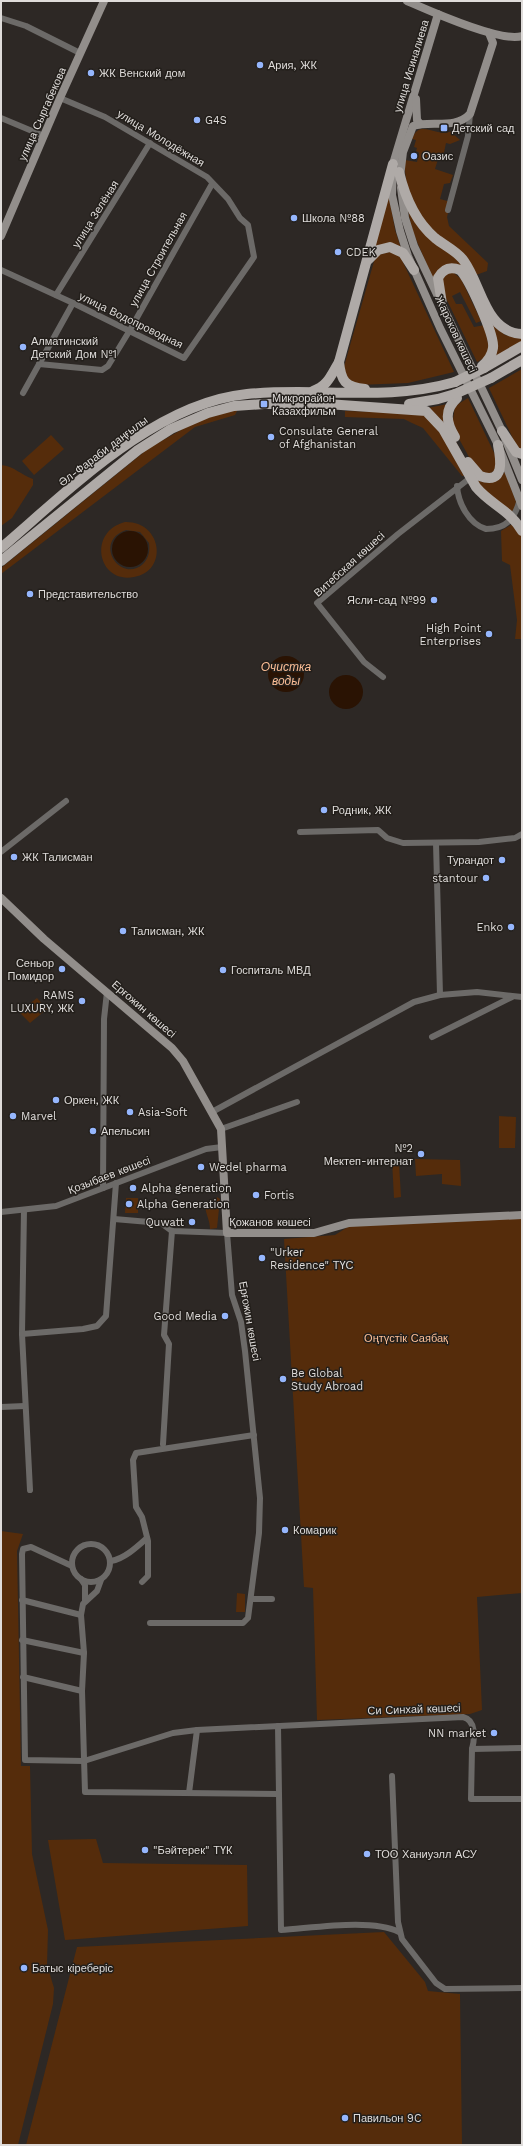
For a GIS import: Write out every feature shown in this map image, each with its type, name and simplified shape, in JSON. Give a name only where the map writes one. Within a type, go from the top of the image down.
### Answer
[{"type":"main road","points":[[303,392],[325,386],[339,362],[396,168]]},
{"type":"main road","points":[[396,168],[406,198],[413,211],[424,228],[463,260],[495,322],[510,332],[522,334]]},
{"type":"main road","points":[[368,260],[378,250],[390,247],[403,253],[414,270]]},
{"type":"main road","points":[[442,304],[438,278],[444,270],[452,268],[460,270],[492,335],[493,351],[483,367]]},
{"type":"main road","points":[[339,362],[340,376],[350,386],[376,390],[423,390],[455,382],[522,346]]},
{"type":"main road","points":[[1,561],[138,450],[189,420],[224,408],[246,405],[394,405],[418,403],[456,396],[522,360]]},
{"type":"main road","points":[[491,378],[522,365]]},
{"type":"main road","name":"Әл-Фараби даңғылы","points":[[1,548],[131,442],[182,412],[205,403],[236,395],[263,393],[303,392],[393,394],[423,390]]},
{"type":"main road","points":[[456,396],[450,407],[447,422],[472,469],[480,476],[492,477],[500,471],[502,463],[498,445]]},
{"type":"main road","points":[[327,404],[426,411],[443,429],[470,478],[481,494],[513,518],[522,530]]},
{"type":"main road","points":[[502,431],[516,452],[522,454]]},
{"type":"street","name":"улица Сыргабекова","points":[[1,236],[60,98],[104,1]]},
{"type":"street","points":[[408,1],[438,14]]},
{"type":"street","name":"улица Исиналиева","points":[[396,168],[417,86],[438,14],[503,37],[512,39],[522,36]]},
{"type":"street","points":[[1,18],[26,26],[80,53]]},
{"type":"street","points":[[489,33],[493,44]]},
{"type":"street","points":[[448,210],[468,136],[470,114],[493,44],[503,37]]},
{"type":"street","points":[[417,86],[417,120],[420,124],[461,122],[470,114]]},
{"type":"street","name":"улица Молодёжная","points":[[60,98],[105,117],[207,177],[212,184],[228,199],[240,218],[248,225],[254,257]]},
{"type":"street","points":[[1,118],[44,136]]},
{"type":"street","name":"улица Исиналиева","points":[[396,168],[403,152],[409,131],[413,126],[420,124]]},
{"type":"street","name":"улица Зелёная","points":[[56,295],[150,143]]},
{"type":"street","name":"Жароков көшесі","points":[[396,168],[392,189],[396,218],[414,270],[498,445],[521,503]]},
{"type":"street","name":"Жароков көшесі","points":[[396,168],[408,230],[426,274],[442,304],[502,431],[522,480]]},
{"type":"street","name":"улица Строительная","points":[[39,364],[102,370],[108,366],[130,330],[212,184]]},
{"type":"street","name":"улица Водопроводная","points":[[1,270],[130,330],[184,358],[254,257]]},
{"type":"street","points":[[23,393],[73,303]]},
{"type":"street","name":"Витебская көшесі","points":[[383,677],[364,662],[317,603],[457,486],[470,478]]},
{"type":"street","points":[[457,486],[457,494],[462,507],[475,524],[482,528],[486,529],[501,527],[513,518],[521,503]]},
{"type":"street","points":[[1,852],[66,801]]},
{"type":"street","points":[[300,832],[378,830],[387,838],[403,843],[479,842],[515,838],[522,834]]},
{"type":"street","points":[[436,843],[440,995]]},
{"type":"street","name":"Ерғожин көшесі","points":[[1,898],[44,939],[172,1048],[183,1061],[221,1129],[232,1295],[241,1322],[254,1435],[260,1505],[259,1533],[251,1598],[248,1618],[242,1623],[150,1623]]},
{"type":"street","points":[[103,1188],[104,1019],[107,992]]},
{"type":"street","points":[[212,1112],[414,1002],[440,995],[477,992],[522,997]]},
{"type":"street","points":[[432,1037],[512,997]]},
{"type":"street","points":[[221,1129],[297,1102]]},
{"type":"street","name":"Қозыбаев көшесі","points":[[1,1212],[56,1206],[206,1149],[222,1147]]},
{"type":"street","points":[[22,1334],[84,1329],[97,1326],[106,1316],[116,1183]]},
{"type":"street","points":[[24,1210],[22,1334],[30,1490]]},
{"type":"street","name":"Қожанов көшесі","points":[[114,1219],[161,1223],[172,1230],[314,1233],[349,1223],[522,1215]]},
{"type":"street","points":[[163,1444],[169,1344],[164,1335],[172,1230]]},
{"type":"street","points":[[1,1407],[25,1406]]},
{"type":"street","points":[[142,1582],[148,1576],[147,1538],[136,1506],[133,1460],[136,1453],[254,1435]]},
{"type":"street","points":[[111,1561],[116,1560],[137,1547],[147,1538]]},
{"type":"street","points":[[85,1601],[97,1591],[100,1580],[108,1572],[111,1561],[106,1550],[101,1546],[92,1543],[77,1549],[72,1559],[72,1566],[75,1573],[85,1585],[85,1601],[81,1615],[84,1653],[82,1691],[86,1792],[278,1794]]},
{"type":"street","points":[[72,1566],[31,1547],[26,1547],[22,1554],[22,1640],[25,1760],[84,1761],[173,1733],[197,1730],[278,1726],[281,1930],[374,1924],[390,1927],[399,1932]]},
{"type":"street","points":[[81,1579],[91,1582],[100,1580]]},
{"type":"street","points":[[251,1598],[272,1599]]},
{"type":"street","points":[[22,1600],[81,1615]]},
{"type":"street","points":[[22,1640],[84,1653]]},
{"type":"street","points":[[23,1678],[82,1691]]},
{"type":"street","name":"Си Синхай көшесі","points":[[278,1726],[463,1717],[469,1718],[472,1722],[472,1749]]},
{"type":"street","points":[[189,1793],[197,1730]]},
{"type":"street","points":[[522,1748],[472,1749],[472,1799],[522,1799]]},
{"type":"street","points":[[392,1776],[399,1932],[402,1940],[436,1983],[445,1989],[522,1988]]},
{"type":"green space","points":[[460,128],[453,134],[460,140],[450,144],[446,143],[443,157],[439,156],[435,169],[453,175],[450,183],[444,184],[440,199],[451,202],[447,217],[449,226],[488,263],[487,271],[476,275],[427,224],[417,210],[410,194],[406,178],[405,160],[417,162],[419,153],[416,151],[417,148],[414,147],[416,140],[412,139],[417,131],[426,129],[444,133]]},
{"type":"green space","points":[[389,196],[395,230],[401,248],[374,248]]},
{"type":"green space","points":[[407,205],[463,266],[433,279],[412,230]]},
{"type":"green space","points":[[393,251],[401,258],[454,372],[408,383],[357,385],[351,383],[343,370],[375,258],[378,255]]},
{"type":"green space","points":[[448,273],[454,273],[461,279],[481,321],[476,323],[460,292],[452,296],[456,304],[462,304],[474,327],[485,325],[489,350],[484,358],[477,362],[441,288],[441,280]]},
{"type":"green space","points":[[493,325],[505,335],[522,338],[522,341],[493,358]]},
{"type":"green space","points":[[522,369],[522,451],[516,445],[489,388]]},
{"type":"green space","points":[[468,398],[497,459],[496,470],[487,475],[475,468],[452,426],[455,406]]},
{"type":"green space","points":[[448,404],[445,422],[477,480],[481,482],[493,482],[500,478],[505,471],[516,502],[513,514],[484,493],[427,408]]},
{"type":"green space","points":[[238,409],[235,415],[195,427],[1,574],[1,568],[149,448],[197,421]]},
{"type":"green space","points":[[345,411],[420,413],[434,421],[464,476],[462,476],[423,428],[404,419],[345,417]]},
{"type":"green space","points":[[51,435],[64,449],[34,475],[22,461]]},
{"type":"green space","points":[[1,465],[10,467],[33,479],[33,485],[12,518],[1,526]]},
{"type":"green space","points":[[125,522],[137,524],[147,529],[153,537],[156,547],[156,557],[153,566],[145,573],[134,577],[122,577],[112,573],[105,565],[102,556],[102,546],[105,536],[113,528]],"holes":[[[126,530],[140,532],[149,543],[148,557],[143,564],[135,569],[126,569],[119,565],[114,559],[111,551],[111,543],[116,536]]]},
{"type":"green space","points":[[514,523],[522,536],[522,639],[515,639],[517,620],[510,565],[502,561],[501,531]]},
{"type":"green space","points":[[37,998],[47,1009],[30,1023],[19,1012]]},
{"type":"green space","points":[[499,1116],[516,1117],[515,1148],[499,1148]]},
{"type":"green space","points":[[415,1159],[460,1160],[461,1186],[442,1184],[442,1174],[416,1176]]},
{"type":"green space","points":[[392,1160],[399,1163],[401,1197],[394,1198]]},
{"type":"green space","points":[[217,1197],[220,1199],[217,1228],[210,1229],[205,1204],[214,1207]]},
{"type":"green space","points":[[126,1198],[138,1198],[138,1213],[125,1213]]},
{"type":"green space","name":"Оңтүстік Саябақ","points":[[522,1217],[522,1593],[477,1597],[482,1710],[470,1714],[317,1720],[313,1588],[304,1587],[284,1239],[335,1235],[351,1225]]},
{"type":"green space","points":[[1,1531],[23,1534],[17,1551],[21,1766],[30,1766],[32,1854],[48,1930],[47,1965],[54,1988],[53,2004],[18,2145],[1,2145]]},
{"type":"green space","points":[[237,1593],[245,1594],[245,1612],[236,1612]]},
{"type":"green space","points":[[96,1839],[103,1863],[247,1865],[248,1926],[65,1940],[48,1840]]},
{"type":"green space","points":[[384,1932],[425,1982],[428,1991],[460,1994],[462,2145],[26,2145],[77,1947]]},
{"type":"water","points":[[133,531],[143,536],[147,542],[147,556],[143,562],[137,566],[127,567],[117,562],[113,556],[112,546],[117,536],[123,532]]},
{"type":"water","name":"Очистка воды","points":[[290,656],[299,661],[303,667],[303,681],[299,687],[290,692],[282,692],[273,687],[269,681],[268,670],[273,661],[279,657]]},
{"type":"water","name":"Очистка воды","points":[[343,675],[349,675],[353,676],[360,682],[363,692],[362,699],[356,706],[349,709],[343,709],[339,708],[332,702],[329,695],[329,689],[330,685],[336,678]]},
{"type":"place","name":"Ария, ЖК","points":[[260,65]]},
{"type":"place","name":"ЖК Венский дом","points":[[91,73]]},
{"type":"place","name":"G4S","points":[[197,120]]},
{"type":"place","name":"Детский сад","points":[[444,128]]},
{"type":"place","name":"Оазис","points":[[414,156]]},
{"type":"place","name":"Школа №88","points":[[294,218]]},
{"type":"place","name":"CDEK","points":[[338,252]]},
{"type":"place","name":"Алматинский Детский Дом №1","points":[[23,347]]},
{"type":"place","name":"Микрорайон Казахфильм","points":[[264,404]]},
{"type":"place","name":"Consulate General of Afghanistan","points":[[271,437]]},
{"type":"place","name":"Представительство","points":[[30,594]]},
{"type":"place","name":"Ясли-сад №99","points":[[434,600]]},
{"type":"place","name":"High Point Enterprises","points":[[489,634]]},
{"type":"place","name":"Родник, ЖК","points":[[324,810]]},
{"type":"place","name":"ЖК Талисман","points":[[14,857]]},
{"type":"place","name":"Турандот","points":[[502,860]]},
{"type":"place","name":"stantour","points":[[486,878]]},
{"type":"place","name":"Enko","points":[[511,927]]},
{"type":"place","name":"Талисман, ЖК","points":[[123,931]]},
{"type":"place","name":"Сеньор Помидор","points":[[62,969]]},
{"type":"place","name":"Госпиталь МВД","points":[[223,970]]},
{"type":"place","name":"RAMS LUXURY, ЖК","points":[[82,1001]]},
{"type":"place","name":"Оркен, ЖК","points":[[56,1100]]},
{"type":"place","name":"Asia-Soft","points":[[130,1112]]},
{"type":"place","name":"Marvel","points":[[13,1116]]},
{"type":"place","name":"Апельсин","points":[[93,1131]]},
{"type":"place","name":"№2 Мектеп-интернат","points":[[421,1154]]},
{"type":"place","name":"Wedel pharma","points":[[201,1167]]},
{"type":"place","name":"Alpha generation","points":[[133,1188]]},
{"type":"place","name":"Fortis","points":[[256,1195]]},
{"type":"place","name":"Alpha Generation","points":[[129,1204]]},
{"type":"place","name":"Quwatt","points":[[192,1222]]},
{"type":"place","name":"\"Urker Residence\" ТҮС","points":[[262,1258]]},
{"type":"place","name":"Good Media","points":[[225,1316]]},
{"type":"place","name":"Be Global Study Abroad","points":[[283,1379]]},
{"type":"place","name":"Комарик","points":[[285,1530]]},
{"type":"place","name":"NN market","points":[[494,1733]]},
{"type":"place","name":"\"Бәйтерек\" ТҮК","points":[[145,1850]]},
{"type":"place","name":"ТОО Ханиуэлл АСУ","points":[[367,1854]]},
{"type":"place","name":"Батыс кіреберіс","points":[[24,1968]]},
{"type":"place","name":"Павильон 9C","points":[[345,2118]]}]
